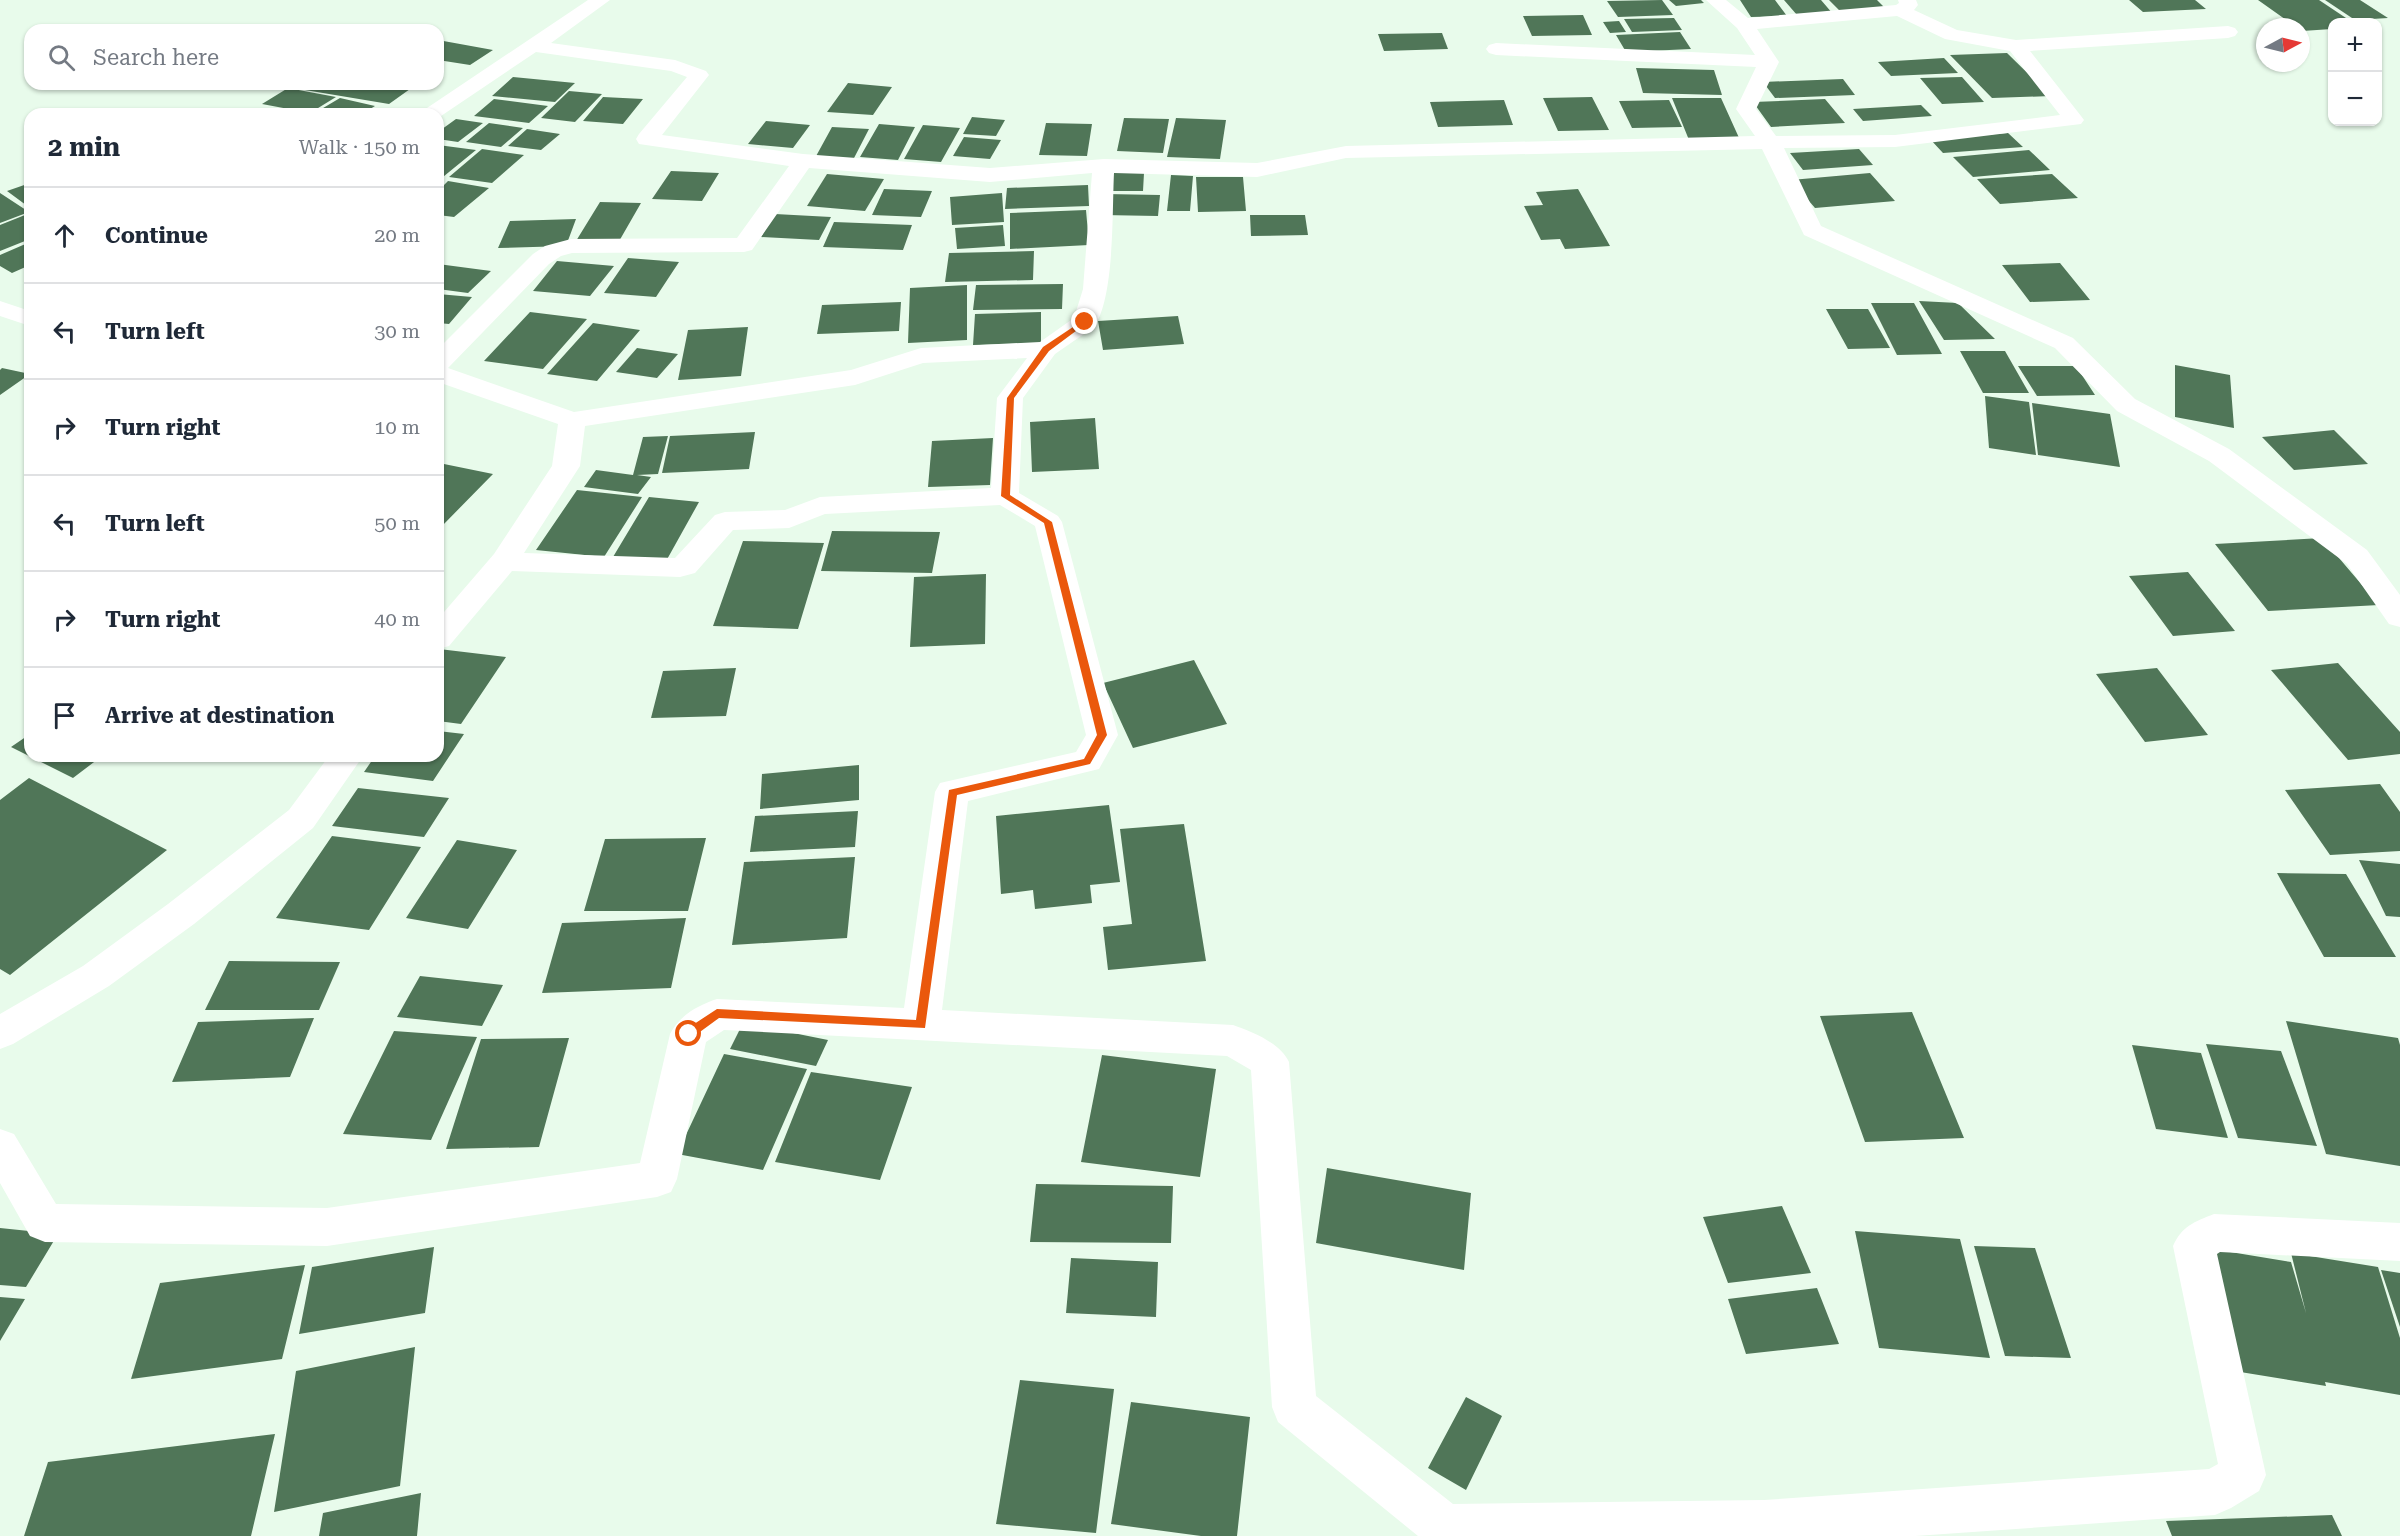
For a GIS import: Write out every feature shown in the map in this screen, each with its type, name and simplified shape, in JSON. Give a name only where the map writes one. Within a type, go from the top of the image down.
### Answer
[{"type":"street","points":[[440,108],[601,0]]},
{"type":"street","points":[[1715,0],[1744,24],[1770,62]]},
{"type":"street","points":[[1744,24],[1904,5],[1952,35],[2016,46],[2228,33]]},
{"type":"street","points":[[533,46],[675,66],[699,75],[647,139],[803,161],[990,175],[1104,166],[1257,170],[1346,152],[1895,141],[2074,120],[2016,46]]},
{"type":"street","points":[[1496,49],[1770,62]]},
{"type":"street","points":[[1770,62],[1746,109],[1770,142],[1812,230],[2064,343],[2126,405],[2218,454],[2357,557],[2400,616]]},
{"type":"street","points":[[444,358],[541,259],[553,251],[584,245],[744,245],[803,161]]},
{"type":"street","points":[[1005,496],[1010,398],[1046,349],[1085,322],[1095,289],[1104,166]]},
{"type":"street","points":[[0,308],[24,317]]},
{"type":"street","points":[[444,374],[572,420],[855,377],[921,356],[1046,349]]},
{"type":"street","points":[[444,632],[504,561],[566,466],[572,420]]},
{"type":"street","points":[[504,561],[680,568],[685,566],[720,524],[733,519],[789,519],[820,506],[1005,496],[1048,522],[1102,735],[1087,761],[952,792],[921,1024]]},
{"type":"street","points":[[0,1033],[96,976],[181,914],[301,819],[343,762]]},
{"type":"street","points":[[0,1146],[45,1222],[327,1227],[657,1179],[689,1034],[717,1014],[1233,1041],[1270,1062],[1294,1407],[1444,1528],[1765,1530],[2215,1492],[2243,1475],[2194,1246],[2214,1233],[2400,1242]]},
{"type":"building","points":[[1662,0],[1673,15],[1618,17],[1607,1]]},
{"type":"building","points":[[1669,0],[1701,0],[1704,3],[1676,6]]},
{"type":"building","points":[[1740,0],[1775,0],[1787,16],[1751,17]]},
{"type":"building","points":[[1784,0],[1821,0],[1833,14],[1797,15]]},
{"type":"building","points":[[1829,0],[1877,0],[1887,10],[1842,13]]},
{"type":"building","points":[[2129,0],[2195,0],[2206,9],[2143,12]]},
{"type":"building","points":[[2258,0],[2319,0],[2346,18],[2328,18],[2328,29],[2310,30],[2310,18],[2283,18]]},
{"type":"building","points":[[2325,0],[2360,0],[2388,18],[2382,18],[2352,18]]},
{"type":"building","points":[[1583,15],[1592,35],[1532,36],[1523,16]]},
{"type":"building","points":[[1674,18],[1682,30],[1632,32],[1624,19]]},
{"type":"building","points":[[1619,21],[1626,32],[1610,33],[1603,22]]},
{"type":"building","points":[[1680,32],[1691,49],[1626,52],[1616,35]]},
{"type":"building","points":[[1442,33],[1448,49],[1384,51],[1378,34]]},
{"type":"building","points":[[444,41],[493,50],[470,65],[444,61]]},
{"type":"building","points":[[2007,53],[2051,96],[1992,98],[1950,55]]},
{"type":"building","points":[[1944,58],[1958,73],[1891,76],[1878,62]]},
{"type":"building","points":[[1636,68],[1714,70],[1722,95],[1643,93]]},
{"type":"building","points":[[513,77],[575,83],[555,102],[492,96]]},
{"type":"building","points":[[1962,77],[1984,102],[1942,104],[1920,78]]},
{"type":"building","points":[[1843,79],[1855,95],[1775,98],[1763,82]]},
{"type":"building","points":[[848,83],[892,87],[873,115],[827,112]]},
{"type":"building","points":[[285,90],[299,90],[336,97],[318,108],[283,108],[262,104]]},
{"type":"building","points":[[305,90],[409,90],[389,104]]},
{"type":"building","points":[[569,91],[602,94],[575,122],[541,118]]},
{"type":"building","points":[[603,97],[643,99],[623,124],[583,121]]},
{"type":"building","points":[[1592,97],[1609,130],[1558,131],[1543,98]]},
{"type":"building","points":[[340,98],[375,106],[372,108],[323,108]]},
{"type":"building","points":[[1672,98],[1721,98],[1740,140],[1689,140]]},
{"type":"building","points":[[494,99],[548,106],[529,123],[474,116]]},
{"type":"building","points":[[1825,99],[1845,123],[1771,127],[1753,102]]},
{"type":"building","points":[[1504,100],[1513,125],[1438,127],[1430,102]]},
{"type":"building","points":[[1669,100],[1682,127],[1632,128],[1619,101]]},
{"type":"building","points":[[1921,105],[1932,116],[1863,121],[1853,109]]},
{"type":"building","points":[[972,117],[1005,120],[996,136],[963,134]]},
{"type":"building","points":[[1124,118],[1169,119],[1163,153],[1117,151]]},
{"type":"building","points":[[1176,118],[1226,120],[1220,159],[1167,157]]},
{"type":"building","points":[[456,119],[483,123],[458,142],[444,140],[444,128]]},
{"type":"building","points":[[766,121],[810,125],[793,148],[748,144]]},
{"type":"building","points":[[489,123],[523,128],[501,147],[466,142]]},
{"type":"building","points":[[1046,123],[1092,124],[1087,156],[1039,155]]},
{"type":"building","points":[[879,124],[915,127],[898,160],[860,157]]},
{"type":"building","points":[[923,125],[960,128],[941,162],[904,159]]},
{"type":"building","points":[[832,127],[869,129],[853,160],[815,158]]},
{"type":"building","points":[[527,129],[560,134],[541,150],[508,146]]},
{"type":"building","points":[[2008,133],[2023,147],[1943,153],[1930,139]]},
{"type":"building","points":[[964,137],[1001,140],[990,159],[953,156]]},
{"type":"building","points":[[444,146],[476,150],[444,176]]},
{"type":"building","points":[[482,149],[524,155],[492,183],[449,177]]},
{"type":"building","points":[[1859,149],[1873,165],[1803,170],[1790,153]]},
{"type":"building","points":[[2029,150],[2050,170],[1973,177],[1953,157]]},
{"type":"building","points":[[671,171],[719,173],[702,201],[652,199]]},
{"type":"building","points":[[1105,173],[1144,173],[1143,191],[1104,191]]},
{"type":"building","points":[[1870,173],[1895,201],[1815,208],[1791,180]]},
{"type":"building","points":[[827,174],[884,179],[865,211],[807,206]]},
{"type":"building","points":[[2052,174],[2078,198],[2000,204],[1977,179]]},
{"type":"building","points":[[1171,175],[1193,176],[1190,211],[1167,211]]},
{"type":"building","points":[[1196,177],[1243,177],[1246,211],[1198,212]]},
{"type":"building","points":[[448,181],[489,188],[454,217],[444,216],[444,185]]},
{"type":"building","points":[[24,185],[24,204],[7,191]]},
{"type":"building","points":[[1088,185],[1089,206],[1005,209],[1007,188]]},
{"type":"building","points":[[884,189],[932,191],[921,217],[872,215]]},
{"type":"building","points":[[1578,189],[1610,246],[1565,249],[1560,239],[1541,240],[1524,206],[1543,205],[1536,192]]},
{"type":"building","points":[[0,193],[24,209],[24,214],[0,223]]},
{"type":"building","points":[[1002,193],[1004,222],[952,225],[950,197]]},
{"type":"building","points":[[1105,194],[1160,195],[1158,216],[1102,215]]},
{"type":"building","points":[[600,202],[641,203],[618,243],[576,241]]},
{"type":"building","points":[[1086,210],[1089,245],[1010,249],[1010,213]]},
{"type":"building","points":[[775,214],[831,217],[819,240],[761,237]]},
{"type":"building","points":[[24,215],[24,241],[0,251],[0,225]]},
{"type":"building","points":[[1250,215],[1305,215],[1308,235],[1251,236]]},
{"type":"building","points":[[576,219],[566,246],[498,248],[510,221]]},
{"type":"building","points":[[834,222],[912,225],[903,250],[823,247]]},
{"type":"building","points":[[1003,225],[1005,246],[957,249],[955,228]]},
{"type":"building","points":[[24,245],[24,268],[12,273],[0,266],[0,255]]},
{"type":"building","points":[[1034,251],[1033,280],[945,282],[949,253]]},
{"type":"building","points":[[628,258],[679,262],[656,297],[604,293]]},
{"type":"building","points":[[557,261],[614,266],[590,296],[533,291]]},
{"type":"building","points":[[2060,263],[2090,300],[2030,302],[2002,265]]},
{"type":"building","points":[[444,265],[491,271],[468,293],[444,290]]},
{"type":"building","points":[[1063,284],[1062,309],[973,310],[976,285]]},
{"type":"building","points":[[967,285],[967,340],[908,343],[910,288]]},
{"type":"building","points":[[444,295],[472,297],[449,324],[444,324]]},
{"type":"building","points":[[1919,301],[1958,303],[1995,339],[1944,340]]},
{"type":"building","points":[[901,302],[899,331],[817,334],[822,305]]},
{"type":"building","points":[[1871,303],[1914,303],[1942,354],[1897,355]]},
{"type":"building","points":[[1826,309],[1868,309],[1890,348],[1848,349]]},
{"type":"building","points":[[530,312],[587,319],[543,369],[484,361]]},
{"type":"building","points":[[1041,312],[1041,343],[973,345],[975,314]]},
{"type":"building","points":[[1178,316],[1184,344],[1103,350],[1098,321]]},
{"type":"building","points":[[593,323],[640,330],[597,381],[547,374]]},
{"type":"building","points":[[748,327],[741,376],[678,380],[688,330]]},
{"type":"building","points":[[637,348],[678,354],[657,378],[616,372]]},
{"type":"building","points":[[1960,351],[2005,351],[2029,393],[1983,393]]},
{"type":"building","points":[[2175,365],[2230,375],[2234,428],[2175,417]]},
{"type":"building","points":[[2018,366],[2076,366],[2095,395],[2037,396]]},
{"type":"building","points":[[2,368],[24,373],[24,378],[0,395],[0,370]]},
{"type":"building","points":[[1985,396],[2029,402],[2036,455],[1989,448]]},
{"type":"building","points":[[2032,403],[2110,414],[2120,467],[2038,455]]},
{"type":"building","points":[[1095,418],[1099,469],[1032,472],[1030,422]]},
{"type":"building","points":[[2334,430],[2368,464],[2294,470],[2262,437]]},
{"type":"building","points":[[755,432],[749,469],[662,473],[670,436]]},
{"type":"building","points":[[668,436],[658,474],[637,475],[651,477],[638,494],[584,487],[596,470],[633,475],[643,437]]},
{"type":"building","points":[[993,438],[990,485],[928,487],[932,441]]},
{"type":"building","points":[[444,464],[493,474],[444,524]]},
{"type":"building","points":[[577,490],[642,497],[604,557],[536,550]]},
{"type":"building","points":[[649,497],[699,502],[665,563],[613,557]]},
{"type":"building","points":[[832,531],[940,532],[932,573],[821,571]]},
{"type":"building","points":[[2322,538],[2379,605],[2268,611],[2215,544]]},
{"type":"building","points":[[743,541],[824,543],[798,629],[713,626]]},
{"type":"building","points":[[2188,572],[2235,631],[2173,636],[2129,576]]},
{"type":"building","points":[[986,574],[985,644],[910,647],[914,577]]},
{"type":"building","points":[[444,650],[506,657],[461,724],[444,722]]},
{"type":"building","points":[[1194,660],[1227,724],[1133,748],[1103,683]]},
{"type":"building","points":[[2338,663],[2400,732],[2400,754],[2348,760],[2271,670]]},
{"type":"building","points":[[736,668],[726,716],[651,718],[663,671]]},
{"type":"building","points":[[2157,668],[2208,735],[2145,742],[2096,674]]},
{"type":"building","points":[[444,732],[464,734],[433,781],[364,772],[371,762],[444,762]]},
{"type":"building","points":[[24,738],[24,754],[11,747]]},
{"type":"building","points":[[41,762],[94,762],[73,778]]},
{"type":"building","points":[[859,765],[859,800],[760,809],[762,774]]},
{"type":"building","points":[[29,778],[167,850],[10,975],[0,969],[0,800]]},
{"type":"building","points":[[2380,784],[2400,812],[2400,851],[2330,855],[2285,790]]},
{"type":"building","points":[[358,788],[449,798],[424,837],[332,826]]},
{"type":"building","points":[[1109,805],[1120,882],[1090,885],[1092,903],[1035,909],[1033,890],[1001,894],[996,816]]},
{"type":"building","points":[[858,811],[855,847],[750,852],[755,816]]},
{"type":"building","points":[[1184,824],[1206,961],[1108,970],[1103,927],[1132,924],[1120,829]]},
{"type":"building","points":[[332,836],[421,847],[369,930],[276,918]]},
{"type":"building","points":[[706,838],[688,911],[584,911],[605,839]]},
{"type":"building","points":[[457,840],[517,850],[468,929],[406,918]]},
{"type":"building","points":[[855,857],[847,938],[732,945],[744,862]]},
{"type":"building","points":[[2359,860],[2400,864],[2400,917],[2386,916]]},
{"type":"building","points":[[2277,873],[2346,874],[2396,957],[2324,957]]},
{"type":"building","points":[[686,918],[671,988],[542,993],[562,923]]},
{"type":"building","points":[[229,961],[340,962],[319,1010],[205,1010]]},
{"type":"building","points":[[420,976],[503,985],[482,1026],[397,1017]]},
{"type":"building","points":[[1912,1012],[1964,1138],[1865,1142],[1820,1016]]},
{"type":"building","points":[[314,1018],[290,1077],[172,1082],[198,1022]]},
{"type":"building","points":[[2286,1021],[2398,1038],[2400,1045],[2400,1166],[2326,1154]]},
{"type":"building","points":[[743,1023],[828,1040],[816,1066],[730,1049]]},
{"type":"building","points":[[394,1031],[477,1037],[431,1140],[343,1134]]},
{"type":"building","points":[[569,1038],[539,1147],[446,1149],[481,1039]]},
{"type":"building","points":[[2206,1044],[2281,1051],[2317,1146],[2238,1138]]},
{"type":"building","points":[[2132,1045],[2201,1053],[2228,1138],[2156,1129]]},
{"type":"building","points":[[724,1054],[807,1069],[763,1170],[677,1154]]},
{"type":"building","points":[[1102,1055],[1216,1069],[1200,1177],[1081,1162]]},
{"type":"building","points":[[811,1072],[912,1087],[880,1180],[775,1162]]},
{"type":"building","points":[[1327,1168],[1471,1193],[1464,1270],[1316,1243]]},
{"type":"building","points":[[1036,1184],[1173,1186],[1171,1243],[1030,1242]]},
{"type":"building","points":[[1782,1206],[1811,1273],[1728,1283],[1703,1217]]},
{"type":"building","points":[[0,1228],[58,1234],[26,1287],[0,1285]]},
{"type":"building","points":[[1855,1231],[1960,1239],[1990,1358],[1879,1348]]},
{"type":"building","points":[[1974,1246],[2035,1248],[2071,1358],[2005,1356]]},
{"type":"building","points":[[434,1247],[425,1313],[299,1334],[312,1267]]},
{"type":"building","points":[[2200,1247],[2291,1262],[2306,1313],[2291,1253],[2378,1267],[2400,1338],[2400,1395],[2325,1382],[2326,1386],[2228,1370]]},
{"type":"building","points":[[1071,1258],[1158,1262],[1156,1317],[1066,1313]]},
{"type":"building","points":[[305,1265],[282,1359],[131,1379],[160,1283]]},
{"type":"building","points":[[2381,1270],[2400,1273],[2400,1327]]},
{"type":"building","points":[[1817,1288],[1839,1344],[1746,1354],[1728,1299]]},
{"type":"building","points":[[0,1297],[25,1299],[0,1341]]},
{"type":"building","points":[[415,1347],[400,1486],[274,1512],[296,1371]]},
{"type":"building","points":[[1020,1380],[1114,1389],[1096,1533],[996,1524]]},
{"type":"building","points":[[1466,1397],[1502,1416],[1466,1490],[1428,1468]]},
{"type":"building","points":[[1131,1402],[1250,1417],[1237,1536],[1201,1536],[1111,1524]]},
{"type":"building","points":[[275,1434],[251,1536],[24,1536],[48,1462]]},
{"type":"building","points":[[421,1493],[417,1536],[319,1536],[323,1513]]},
{"type":"building","points":[[2332,1515],[2342,1536],[2172,1536],[2166,1521]]},
{"type":"route","points":[[689,1034],[717,1014],[921,1024],[952,792],[1087,761],[1102,735],[1048,522],[1005,496],[1010,398],[1046,349],[1085,322]]}]
